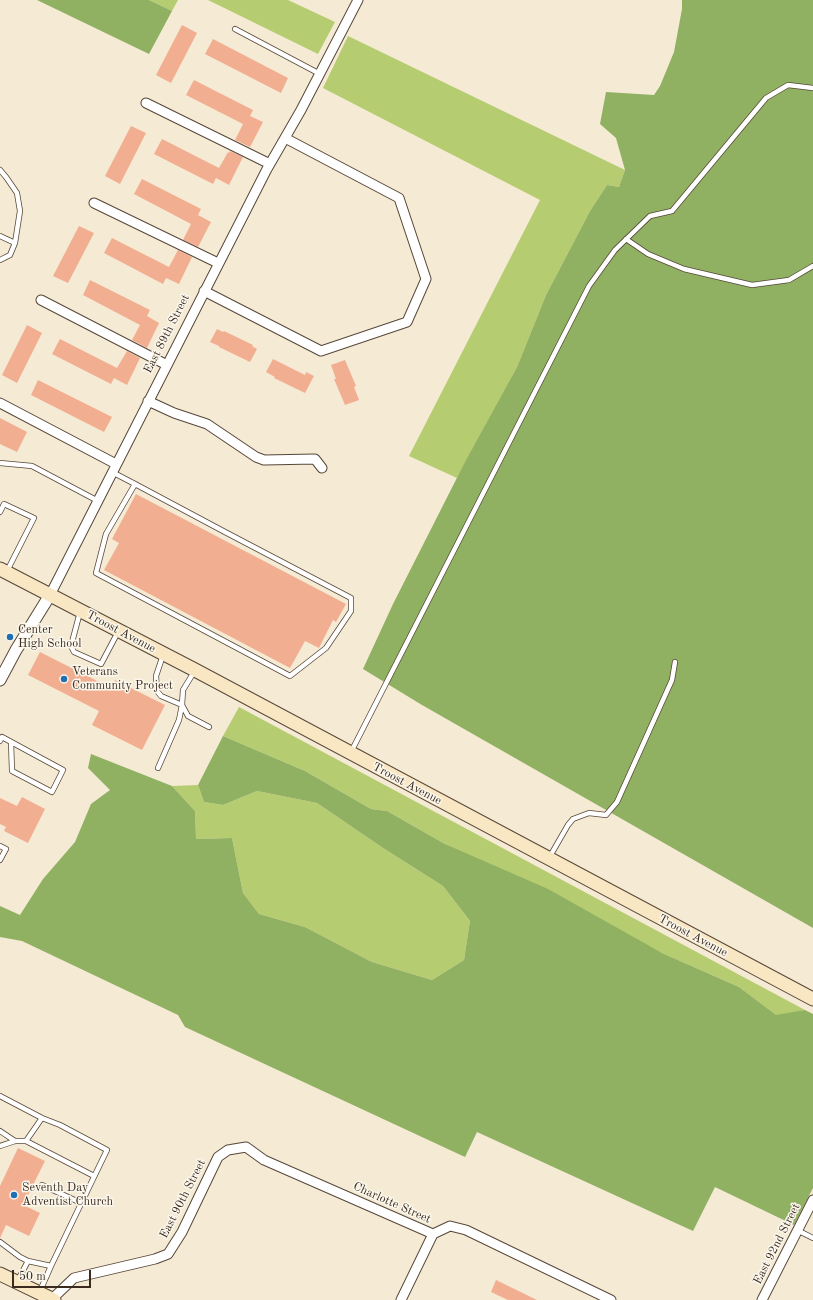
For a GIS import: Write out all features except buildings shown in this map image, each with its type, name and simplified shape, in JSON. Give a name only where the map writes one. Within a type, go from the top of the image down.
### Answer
[{"type":"main road","name":"Troost Avenue","points":[[3,571],[195,670],[813,1000]]},
{"type":"main road","points":[[0,1274],[52,1300]]},
{"type":"street","name":"East 89th Street","points":[[0,680],[16,650],[50,594],[218,264],[358,0]]},
{"type":"street","points":[[146,103],[270,164]]},
{"type":"street","points":[[204,291],[320,351],[407,322],[426,279],[399,198],[285,138]]},
{"type":"street","points":[[94,203],[218,264]]},
{"type":"street","points":[[41,300],[167,365]]},
{"type":"street","points":[[148,401],[174,413],[207,424],[256,457],[264,460],[315,458],[322,468]]},
{"type":"street","points":[[0,403],[114,468]]},
{"type":"street","name":"Charlotte Street","points":[[228,1150],[246,1147],[264,1160],[433,1234],[450,1226],[466,1230],[611,1300]]},
{"type":"street","name":"East 90th Street","points":[[52,1300],[74,1278],[154,1259],[168,1254],[182,1232],[218,1157],[228,1150]]},
{"type":"street","name":"East 92nd Street","points":[[762,1300],[813,1200]]},
{"type":"street","points":[[401,1300],[433,1234]]},
{"type":"lane","points":[[235,29],[320,74]]},
{"type":"lane","points":[[350,754],[589,286],[615,250],[650,216],[672,211],[766,98],[788,85],[813,88]]},
{"type":"lane","points":[[0,170],[17,193],[20,211],[14,243],[10,255],[0,260]]},
{"type":"lane","points":[[0,236],[14,243]]},
{"type":"lane","points":[[626,239],[648,254],[684,269],[752,285],[789,280],[813,266]]},
{"type":"lane","points":[[0,463],[32,466],[98,501]]},
{"type":"lane","points":[[114,468],[135,484],[351,598],[351,611],[326,648],[290,676],[96,573],[106,534],[135,484]]},
{"type":"lane","points":[[0,512],[4,504],[34,518],[3,571]]},
{"type":"lane","points":[[80,610],[70,646],[74,652],[101,664],[119,630]]},
{"type":"lane","points":[[164,654],[156,676],[157,692],[161,696],[182,705],[188,716],[209,727]]},
{"type":"lane","points":[[548,859],[573,819],[589,813],[606,815],[617,802],[672,680],[675,662]]},
{"type":"lane","points":[[158,768],[179,720],[182,705],[182,690],[195,670]]},
{"type":"lane","points":[[0,741],[2,737],[63,770],[52,792],[12,771],[11,742]]},
{"type":"lane","points":[[0,846],[6,849],[0,860]]},
{"type":"lane","points":[[0,1096],[107,1150],[50,1266],[39,1293]]},
{"type":"lane","points":[[26,1141],[42,1118]]},
{"type":"lane","points":[[0,1131],[15,1141]]},
{"type":"lane","points":[[0,1146],[15,1141],[26,1141],[94,1176]]},
{"type":"lane","points":[[42,1185],[81,1203]]},
{"type":"lane","points":[[798,1230],[813,1238]]},
{"type":"lane","points":[[0,1242],[28,1261],[50,1266]]},
{"type":"lane","points":[[17,1282],[28,1261]]},
{"type":"green space","points":[[37,0],[149,0],[172,11],[149,54]]},
{"type":"green space","points":[[149,0],[178,0],[172,11]]},
{"type":"green space","points":[[208,0],[288,0],[335,22],[318,54]]},
{"type":"green space","points":[[682,0],[813,0],[813,928],[422,705],[363,669],[393,604],[465,462],[517,367],[546,295],[590,211],[607,185],[619,187],[625,170],[616,138],[600,124],[606,92],[654,95],[660,86],[674,52],[682,9]]},
{"type":"green space","points":[[348,36],[625,170],[619,187],[607,185],[590,211],[546,295],[517,367],[457,478],[409,456],[540,200],[323,88]]},
{"type":"green space","points":[[239,707],[805,1010],[777,1016],[739,987],[662,953],[445,844],[387,811],[371,809],[305,771],[223,736]]},
{"type":"green space","points":[[223,736],[305,771],[371,809],[387,811],[445,844],[548,889],[662,953],[739,987],[776,1015],[805,1010],[813,1014],[813,1188],[794,1225],[715,1187],[693,1231],[477,1132],[465,1157],[185,1027],[178,1015],[22,941],[0,937],[0,906],[20,915],[43,879],[75,842],[91,804],[110,790],[88,768],[91,754],[172,786],[195,811],[196,839],[232,838],[243,893],[259,914],[305,927],[372,962],[432,980],[464,960],[470,921],[443,886],[383,848],[317,803],[257,791],[223,805],[204,802],[198,785]]},
{"type":"green space","points":[[198,785],[204,802],[223,805],[257,791],[317,803],[383,848],[443,886],[470,921],[464,960],[432,980],[372,962],[305,927],[259,914],[243,893],[232,838],[196,839],[195,811],[172,786]]},
{"type":"place","name":"Center High School","points":[[10,637]]},
{"type":"place","name":"Veterans Community Project","points":[[64,679]]},
{"type":"place","name":"Seventh Day Adventist Church","points":[[14,1195]]}]
